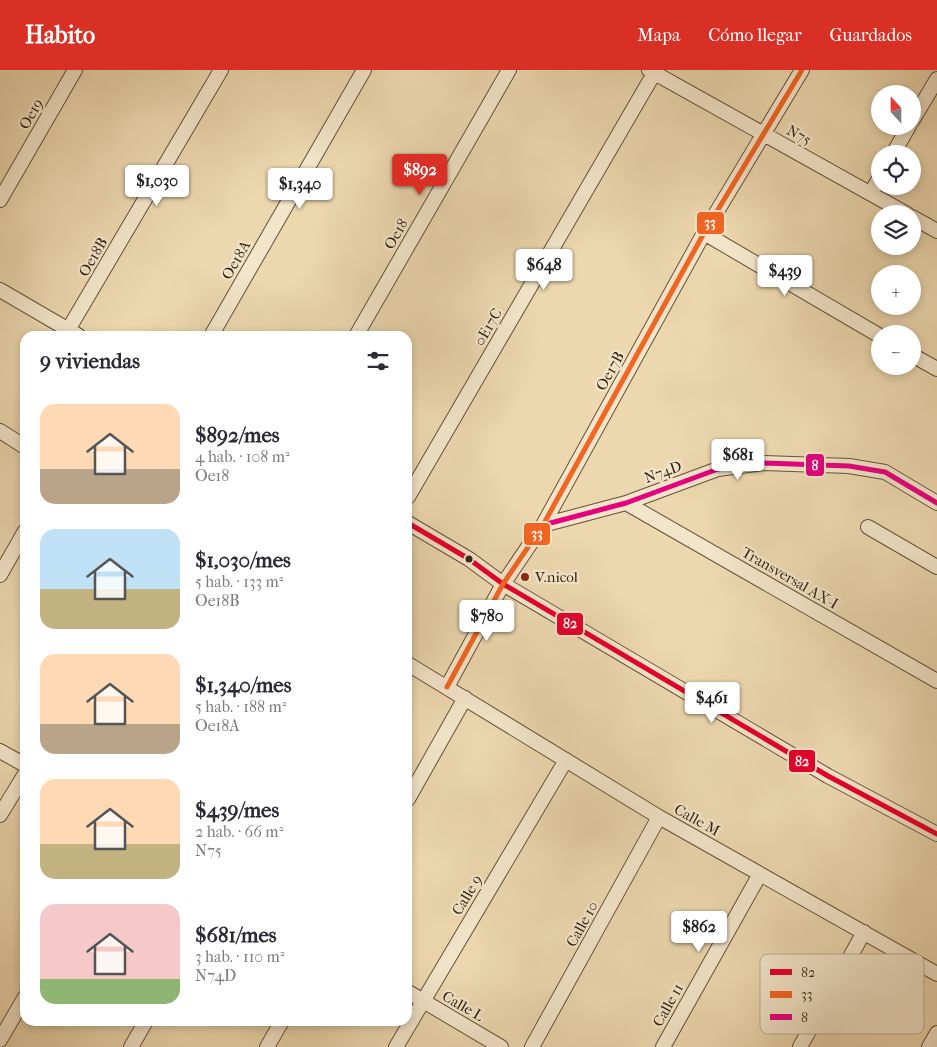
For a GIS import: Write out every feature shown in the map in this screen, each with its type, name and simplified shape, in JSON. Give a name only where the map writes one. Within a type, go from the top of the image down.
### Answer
[{"type":"street","name":"Oe19","points":[[0,200],[75,70]]},
{"type":"street","name":"Oe18B","points":[[74,331],[221,70]]},
{"type":"street","name":"Oe18A","points":[[214,331],[364,70]]},
{"type":"street","name":"Oe18","points":[[359,331],[509,70]]},
{"type":"street","name":"Oe17B","points":[[447,687],[503,584],[543,525],[704,233],[802,70]]},
{"type":"street","name":"N75","points":[[653,71],[891,205]]},
{"type":"street","name":"0E17C","points":[[412,490],[653,71]]},
{"type":"street","points":[[921,106],[937,79]]},
{"type":"street","points":[[921,222],[937,231]]},
{"type":"street","points":[[704,233],[871,331]]},
{"type":"street","points":[[0,290],[70,331]]},
{"type":"street","points":[[921,359],[937,369]]},
{"type":"street","points":[[0,431],[20,443]]},
{"type":"street","name":"N74D","points":[[543,525],[626,503],[718,469],[764,463],[849,466],[885,472],[937,503]]},
{"type":"street","name":"Transversal AX-I","points":[[626,503],[937,681]]},
{"type":"street","points":[[412,525],[469,559],[503,584],[828,776],[937,834]]},
{"type":"street","points":[[868,527],[937,568]]},
{"type":"street","points":[[0,575],[20,540]]},
{"type":"street","name":"Calle M","points":[[412,666],[660,817],[902,954]]},
{"type":"street","points":[[412,792],[465,698]]},
{"type":"street","points":[[0,751],[20,762]]},
{"type":"street","name":"Calle 9","points":[[412,1020],[566,760]]},
{"type":"street","points":[[0,815],[20,782]]},
{"type":"street","name":"Calle 10","points":[[532,1047],[660,817]]},
{"type":"street","name":"Calle 11","points":[[663,1047],[760,874]]},
{"type":"street","points":[[852,954],[864,932]]},
{"type":"street","name":"Calle M","points":[[924,967],[937,974]]},
{"type":"street","name":"Calle L","points":[[412,994],[501,1047]]},
{"type":"street","points":[[0,1040],[20,1005]]},
{"type":"street","points":[[131,1047],[143,1026]]},
{"type":"street","points":[[267,1047],[279,1026]]},
{"type":"street","name":"Calle 9","points":[[396,1047],[408,1026]]},
{"type":"street","points":[[929,1047],[937,1033]]},
{"type":"street","points":[[800,1047],[807,1034]]},
{"type":"transit line","name":"33","points":[[447,687],[503,584],[543,525],[704,233],[802,70]]},
{"type":"transit line","name":"8","points":[[543,525],[626,503],[718,469],[764,463],[849,466],[885,472],[937,503]]},
{"type":"transit line","name":"82","points":[[412,525],[469,559],[503,584],[828,776],[937,834]]},
{"type":"place","name":"V.nicol","points":[[525,577]]}]
